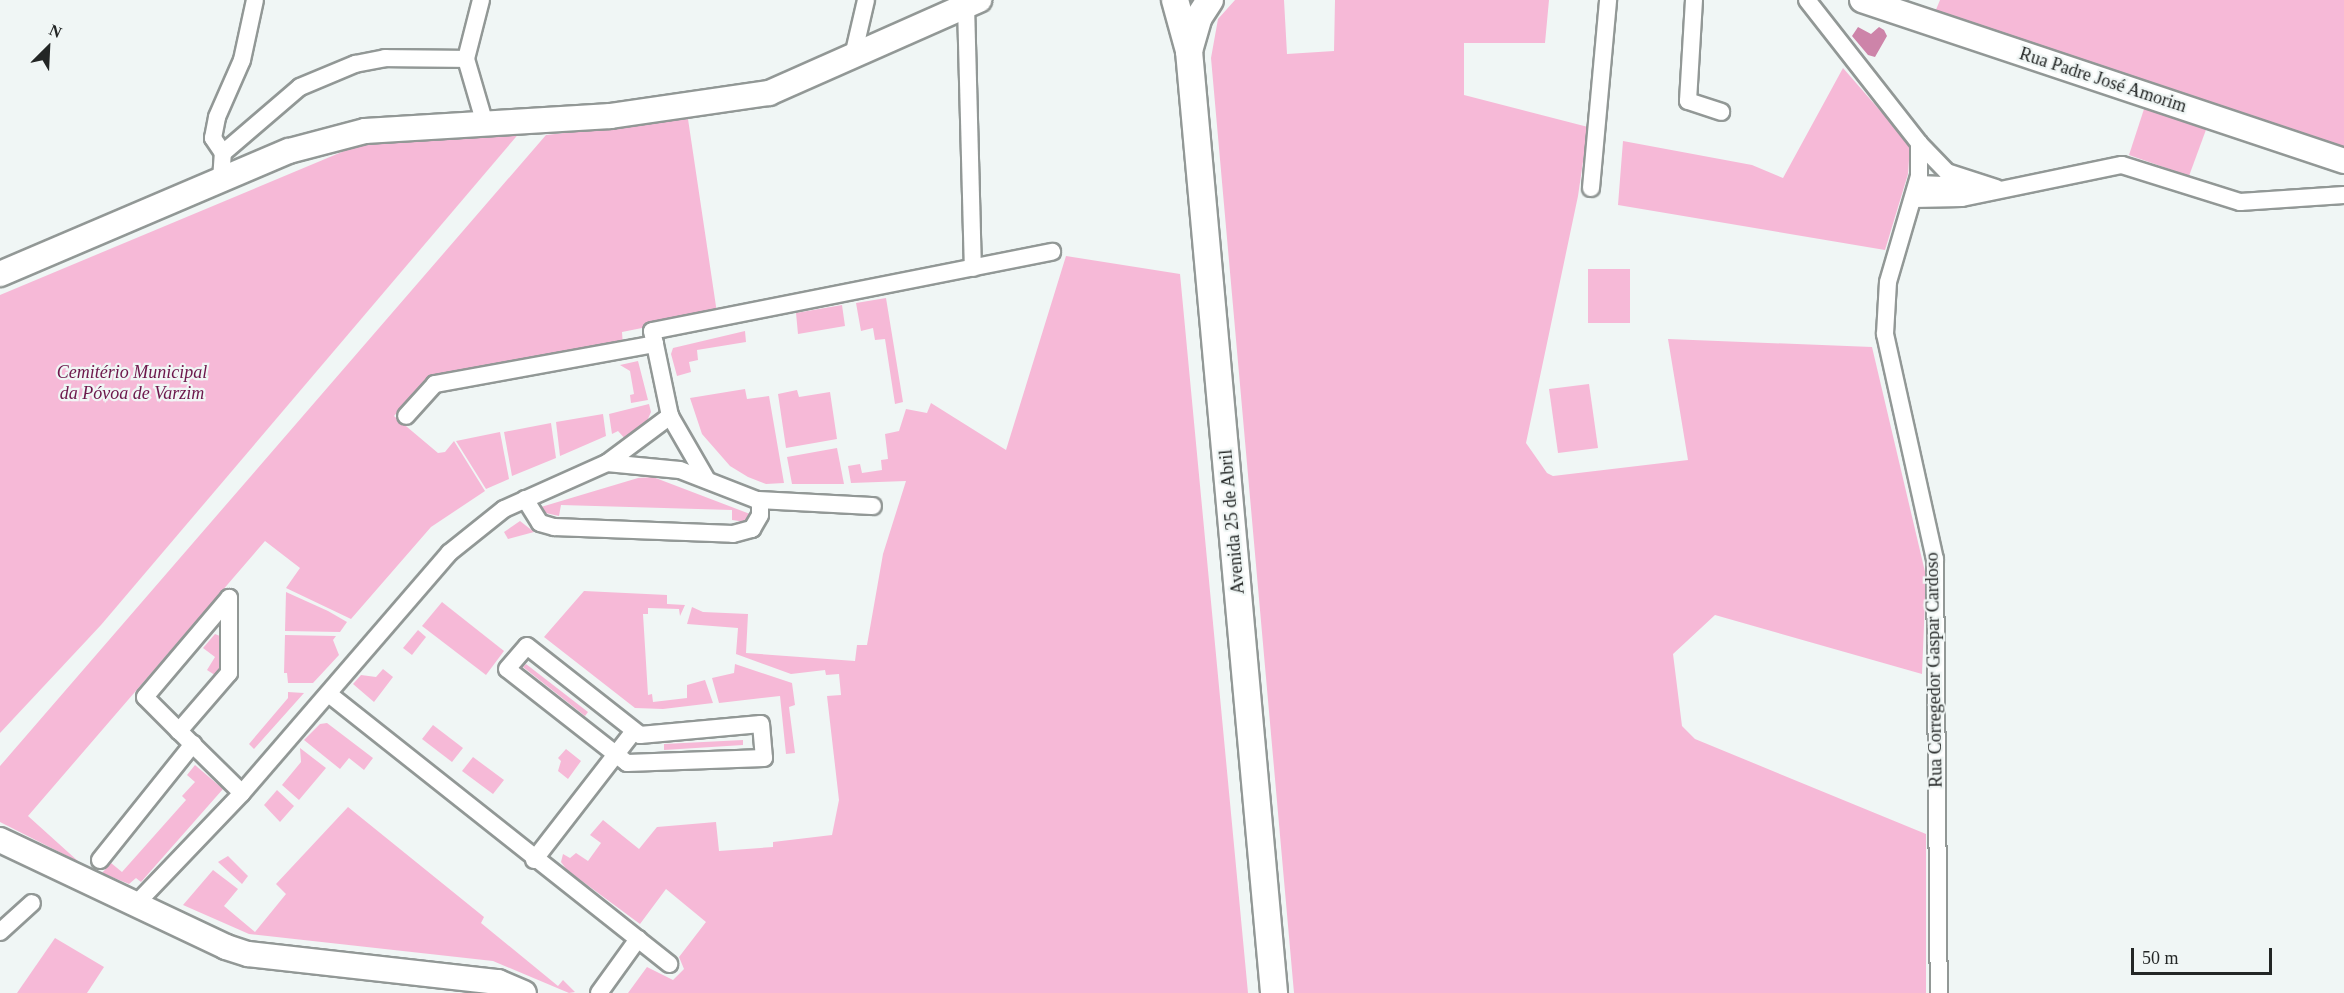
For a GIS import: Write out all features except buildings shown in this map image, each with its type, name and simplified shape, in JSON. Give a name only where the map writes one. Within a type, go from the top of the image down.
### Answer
[{"type":"main road","name":"Avenida 25 de Abril","points":[[1175,0],[1190,51],[1274,993]]},
{"type":"main road","name":"Avenida 25 de Abril","points":[[1190,51],[1199,17],[1210,0]]},
{"type":"street","points":[[221,180],[223,153],[213,138],[217,117],[239,69],[255,0]]},
{"type":"street","points":[[481,0],[466,59],[485,124]]},
{"type":"street","points":[[853,56],[866,0]]},
{"type":"street","points":[[1591,188],[1608,0]]},
{"type":"street","points":[[1694,0],[1688,101],[1721,112]]},
{"type":"street","points":[[1807,0],[1918,143],[1947,172],[1992,187]]},
{"type":"street","name":"Rua Padre José Amorim","points":[[1862,0],[2344,161]]},
{"type":"street","points":[[0,274],[289,151],[366,130],[611,116],[769,93],[973,3],[973,268]]},
{"type":"street","points":[[223,153],[300,87],[324,75],[385,58],[466,59]]},
{"type":"street","name":"Rua Corregedor Gaspar Cardoso","points":[[1918,143],[1915,192],[1888,282],[1885,334],[1935,559],[1939,993]]},
{"type":"street","points":[[1915,192],[1962,198],[1992,187],[2122,165],[2240,202],[2344,195]]},
{"type":"street","points":[[2325,197],[2344,188]]},
{"type":"street","points":[[707,480],[670,416],[652,331],[1052,252]]},
{"type":"street","points":[[406,416],[435,384],[655,345]]},
{"type":"street","points":[[135,905],[242,793],[330,695],[449,553],[504,510],[608,464],[670,416]]},
{"type":"street","points":[[608,464],[646,464],[707,480],[760,501],[873,506]]},
{"type":"street","points":[[525,499],[540,523],[554,527],[733,534],[752,529],[760,515],[760,501]]},
{"type":"street","points":[[179,731],[229,673],[229,598],[145,697],[179,731],[193,744],[242,793]]},
{"type":"street","points":[[527,646],[640,735],[761,724],[764,758],[627,763],[614,755],[507,669],[527,646]]},
{"type":"street","points":[[330,695],[534,860],[669,964]]},
{"type":"street","points":[[534,860],[634,731]]},
{"type":"street","points":[[100,860],[193,744]]},
{"type":"street","points":[[0,840],[226,947],[248,954],[524,993]]},
{"type":"street","points":[[0,932],[32,903]]},
{"type":"street","points":[[599,993],[638,939]]},
{"type":"green space","points":[[1235,0],[1284,0],[1287,54],[1334,51],[1335,0],[1549,0],[1545,43],[1464,43],[1464,95],[1588,127],[1578,196],[1526,443],[1547,473],[1553,476],[1688,460],[1668,339],[1872,347],[1926,576],[1922,674],[1715,615],[1673,654],[1682,726],[1695,739],[1926,834],[1926,993],[1294,993],[1211,58],[1218,19]]},
{"type":"green space","points":[[1940,0],[2344,0],[2344,151],[1933,17]]},
{"type":"green space","points":[[1843,68],[1910,145],[1908,174],[1885,250],[1618,205],[1623,141],[1752,165],[1783,178]]},
{"type":"green space","points":[[2145,106],[2207,127],[2189,176],[2129,155]]},
{"type":"green space","points":[[688,119],[717,313],[622,332],[623,346],[429,378],[394,416],[438,453],[445,452],[454,441],[485,491],[431,527],[351,619],[286,588],[300,568],[265,541],[28,816],[79,862],[0,822],[0,766],[546,135]]},
{"type":"green space","name":"Cemitério Municipal da Póvoa de Varzim","points":[[521,131],[101,625],[0,733],[0,295],[380,136]]},
{"type":"green space","points":[[1066,256],[1180,274],[1248,993],[628,993],[647,967],[673,980],[684,969],[679,957],[706,922],[666,889],[640,924],[567,870],[561,862],[563,854],[570,858],[576,853],[588,861],[601,843],[590,835],[603,820],[639,849],[657,827],[716,822],[719,851],[773,847],[773,842],[832,835],[839,800],[827,696],[841,695],[839,674],[826,675],[825,670],[791,674],[736,654],[738,628],[687,624],[692,607],[703,612],[748,614],[746,653],[855,661],[857,645],[867,645],[883,554],[906,481],[851,483],[848,466],[860,464],[862,473],[882,470],[881,460],[888,459],[885,434],[899,431],[906,409],[927,413],[931,403],[1006,450]]},
{"type":"green space","points":[[1588,269],[1630,269],[1630,323],[1588,323]]},
{"type":"green space","points":[[886,298],[903,402],[895,404],[885,339],[875,340],[873,328],[861,331],[856,303]]},
{"type":"green space","points":[[842,305],[845,326],[798,334],[796,313]]},
{"type":"green space","points":[[745,331],[746,342],[697,350],[698,360],[689,362],[691,372],[677,376],[671,354],[673,348]]},
{"type":"green space","points":[[638,361],[648,400],[631,403],[630,395],[634,394],[630,371],[620,365]]},
{"type":"green space","points":[[1589,384],[1598,448],[1558,453],[1549,389]]},
{"type":"green space","points":[[745,389],[747,399],[769,396],[784,483],[766,484],[748,477],[730,466],[702,434],[690,398]]},
{"type":"green space","points":[[797,390],[799,397],[830,392],[837,439],[786,448],[778,394]]},
{"type":"green space","points":[[649,404],[651,412],[647,421],[627,441],[618,431],[612,434],[609,414]]},
{"type":"green space","points":[[603,414],[606,436],[560,456],[556,422]]},
{"type":"green space","points":[[551,423],[556,458],[512,476],[504,432]]},
{"type":"green space","points":[[500,432],[509,479],[486,489],[456,441]]},
{"type":"green space","points":[[837,448],[844,484],[792,484],[787,457]]},
{"type":"green space","points":[[653,477],[750,514],[750,518],[746,522],[732,520],[732,510],[561,505],[559,516],[541,512],[541,507],[638,478]]},
{"type":"green space","points":[[520,521],[534,532],[508,539],[504,532]]},
{"type":"green space","points":[[584,591],[667,595],[667,604],[685,605],[680,616],[679,609],[648,608],[648,614],[643,614],[648,695],[652,694],[653,702],[687,698],[687,685],[705,680],[713,703],[663,709],[635,708],[544,637]]},
{"type":"green space","points":[[286,592],[347,622],[340,632],[285,631]]},
{"type":"green space","points":[[442,602],[504,651],[486,675],[422,626]]},
{"type":"green space","points":[[418,630],[426,637],[412,655],[403,648]]},
{"type":"green space","points":[[215,634],[220,636],[221,679],[207,670],[215,657],[203,648]]},
{"type":"green space","points":[[285,635],[336,636],[333,640],[339,655],[313,683],[288,683],[287,673],[284,673]]},
{"type":"green space","points":[[526,664],[588,712],[585,716],[523,667]]},
{"type":"green space","points":[[735,664],[792,683],[795,705],[789,707],[795,753],[786,754],[780,696],[719,703],[712,678],[734,673]]},
{"type":"green space","points":[[383,669],[393,677],[374,702],[353,684],[361,675],[376,677]]},
{"type":"green space","points":[[288,692],[304,693],[254,749],[249,744],[288,698]]},
{"type":"green space","points":[[327,723],[373,758],[364,770],[349,758],[340,769],[304,740],[320,724]]},
{"type":"green space","points":[[433,725],[463,748],[452,762],[422,739]]},
{"type":"green space","points":[[743,740],[743,745],[664,750],[664,744]]},
{"type":"green space","points":[[300,748],[326,768],[299,800],[282,785],[301,762]]},
{"type":"green space","points":[[566,749],[581,761],[568,779],[558,771],[561,761],[558,758]]},
{"type":"green space","points":[[473,757],[504,780],[493,794],[462,771]]},
{"type":"green space","points":[[195,765],[223,789],[141,882],[136,878],[129,884],[102,873],[111,863],[122,872],[186,800],[182,796],[195,782],[187,775]]},
{"type":"green space","points":[[277,790],[294,806],[280,822],[264,805]]},
{"type":"green space","points":[[348,807],[484,917],[481,923],[558,986],[563,980],[575,992],[569,993],[493,961],[249,934],[183,905],[213,870],[238,889],[224,906],[255,932],[286,894],[276,884]]},
{"type":"green space","points":[[228,856],[248,876],[242,884],[218,862]]},
{"type":"green space","points":[[55,938],[104,967],[87,993],[17,993]]},
{"type":"shaded area","points":[[1858,27],[1871,34],[1879,27],[1884,30],[1887,36],[1875,57],[1868,55],[1852,36]]}]
